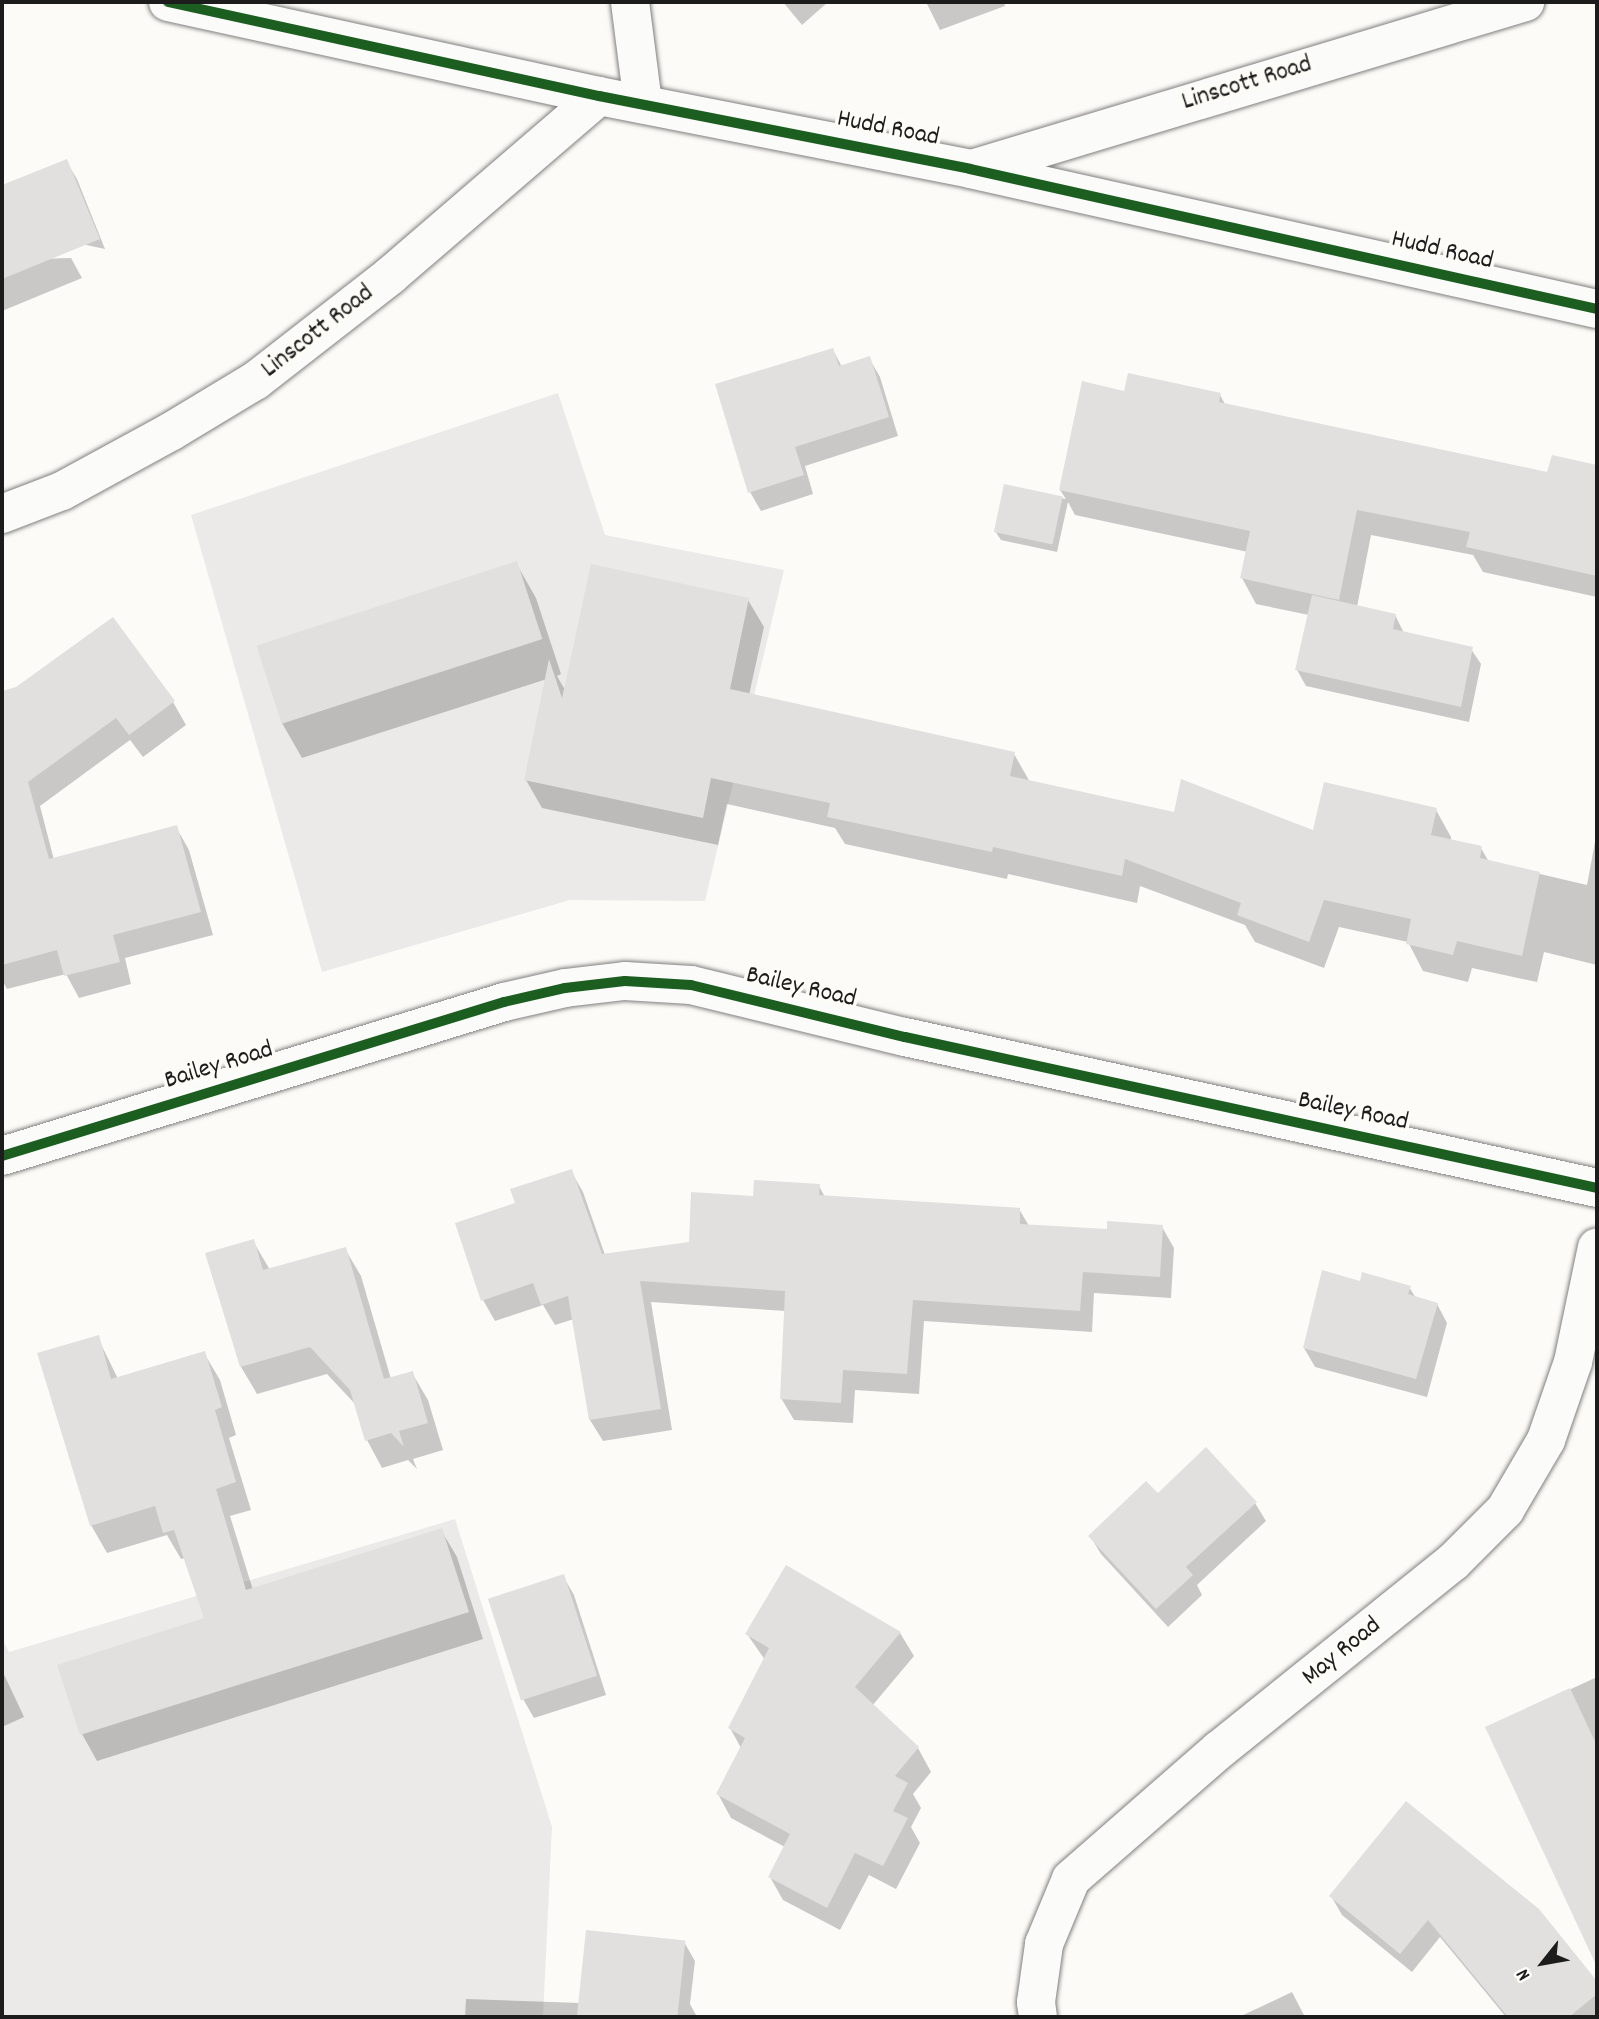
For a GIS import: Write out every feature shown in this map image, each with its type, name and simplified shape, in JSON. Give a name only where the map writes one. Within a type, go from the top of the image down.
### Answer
[{"type":"street","name":"Hudd Road","points":[[168,2],[599,96],[971,169],[1597,309]]},
{"type":"street","points":[[630,2],[643,104]]},
{"type":"street","name":"Linscott Road","points":[[971,169],[1525,2]]},
{"type":"street","name":"Linscott Road","points":[[2,514],[62,491],[172,431],[255,381],[391,275],[599,96]]},
{"type":"street","name":"Bailey Road","points":[[2,1156],[504,1002],[565,988],[625,981],[691,985],[905,1037],[1597,1188]]},
{"type":"street","name":"May Road","points":[[1038,2017],[1036,2002],[1044,1944],[1071,1879],[1219,1750],[1453,1562],[1505,1510],[1546,1440],[1573,1362],[1597,1247]]},
{"type":"shaded area","points":[[558,393],[605,535],[784,570],[705,901],[570,900],[322,972],[191,515]]},
{"type":"shaded area","points":[[455,1519],[552,1827],[543,2017],[2,2017],[2,1638],[9,1652]]},
{"type":"building","points":[[67,159],[100,239],[2,279],[2,185]]},
{"type":"building","points":[[833,348],[839,366],[870,356],[889,417],[795,447],[804,475],[748,493],[715,384]]},
{"type":"building","points":[[1128,373],[1221,393],[1219,402],[1547,472],[1552,455],[1597,465],[1597,576],[1466,547],[1470,532],[1357,510],[1339,600],[1240,578],[1250,531],[1059,490],[1082,381],[1124,391]]},
{"type":"building","points":[[1004,484],[1063,496],[1053,544],[994,532]]},
{"type":"building","points":[[517,561],[542,639],[282,724],[256,646]]},
{"type":"building","points":[[591,564],[749,598],[730,689],[1015,752],[1010,776],[1174,812],[1181,779],[1313,830],[1324,782],[1437,808],[1431,835],[1482,846],[1480,858],[1540,872],[1522,956],[1457,941],[1453,955],[1406,944],[1411,919],[1324,900],[1309,942],[1237,915],[1241,903],[1125,859],[1122,876],[993,847],[992,852],[827,817],[830,803],[711,778],[703,818],[524,780],[549,659],[562,698]]},
{"type":"building","points":[[1312,595],[1396,614],[1393,629],[1473,647],[1461,707],[1295,670]]},
{"type":"building","points":[[113,617],[175,701],[129,735],[116,718],[28,782],[49,859],[177,825],[201,912],[113,935],[120,962],[64,976],[57,950],[2,965],[2,691],[16,687]]},
{"type":"building","points":[[572,1169],[602,1254],[689,1242],[691,1192],[753,1196],[754,1180],[820,1184],[819,1195],[1020,1208],[1020,1224],[1107,1229],[1107,1221],[1163,1225],[1160,1277],[1083,1272],[1080,1311],[913,1300],[907,1374],[843,1370],[841,1403],[780,1399],[785,1291],[640,1281],[661,1409],[589,1420],[568,1296],[541,1305],[533,1283],[481,1301],[455,1223],[515,1203],[510,1189]]},
{"type":"building","points":[[254,1239],[263,1270],[346,1247],[384,1379],[413,1371],[428,1423],[399,1431],[404,1447],[391,1433],[365,1441],[350,1390],[310,1347],[240,1367],[205,1253]]},
{"type":"building","points":[[1322,1270],[1360,1281],[1362,1272],[1411,1286],[1408,1294],[1438,1303],[1416,1379],[1303,1348]]},
{"type":"building","points":[[99,1335],[111,1379],[205,1351],[222,1407],[215,1410],[236,1482],[216,1489],[246,1590],[442,1528],[469,1612],[80,1735],[57,1665],[204,1618],[174,1530],[163,1533],[155,1506],[90,1526],[37,1353]]},
{"type":"building","points":[[1206,1447],[1257,1502],[1186,1567],[1193,1575],[1156,1609],[1088,1536],[1146,1481],[1158,1493]]},
{"type":"building","points":[[786,1565],[901,1632],[855,1687],[919,1747],[895,1776],[908,1783],[893,1811],[908,1818],[883,1866],[855,1853],[827,1908],[768,1877],[790,1834],[716,1794],[745,1738],[728,1728],[769,1648],[745,1634]]},
{"type":"building","points":[[564,1574],[597,1676],[521,1700],[488,1599]]},
{"type":"building","points":[[1570,1688],[1597,1746],[1597,1967],[1485,1727]]},
{"type":"building","points":[[1406,1801],[1539,1909],[1597,1981],[1597,1994],[1569,2017],[1508,2017],[1428,1920],[1400,1954],[1329,1896]]},
{"type":"building","points":[[586,1930],[685,1940],[677,2017],[577,2017]]},
{"type":"cycle path","points":[[168,2],[599,96],[970,169],[1597,309]]},
{"type":"cycle path","points":[[2,1156],[504,1002],[565,988],[625,981],[691,985],[905,1037],[1597,1188]]}]
